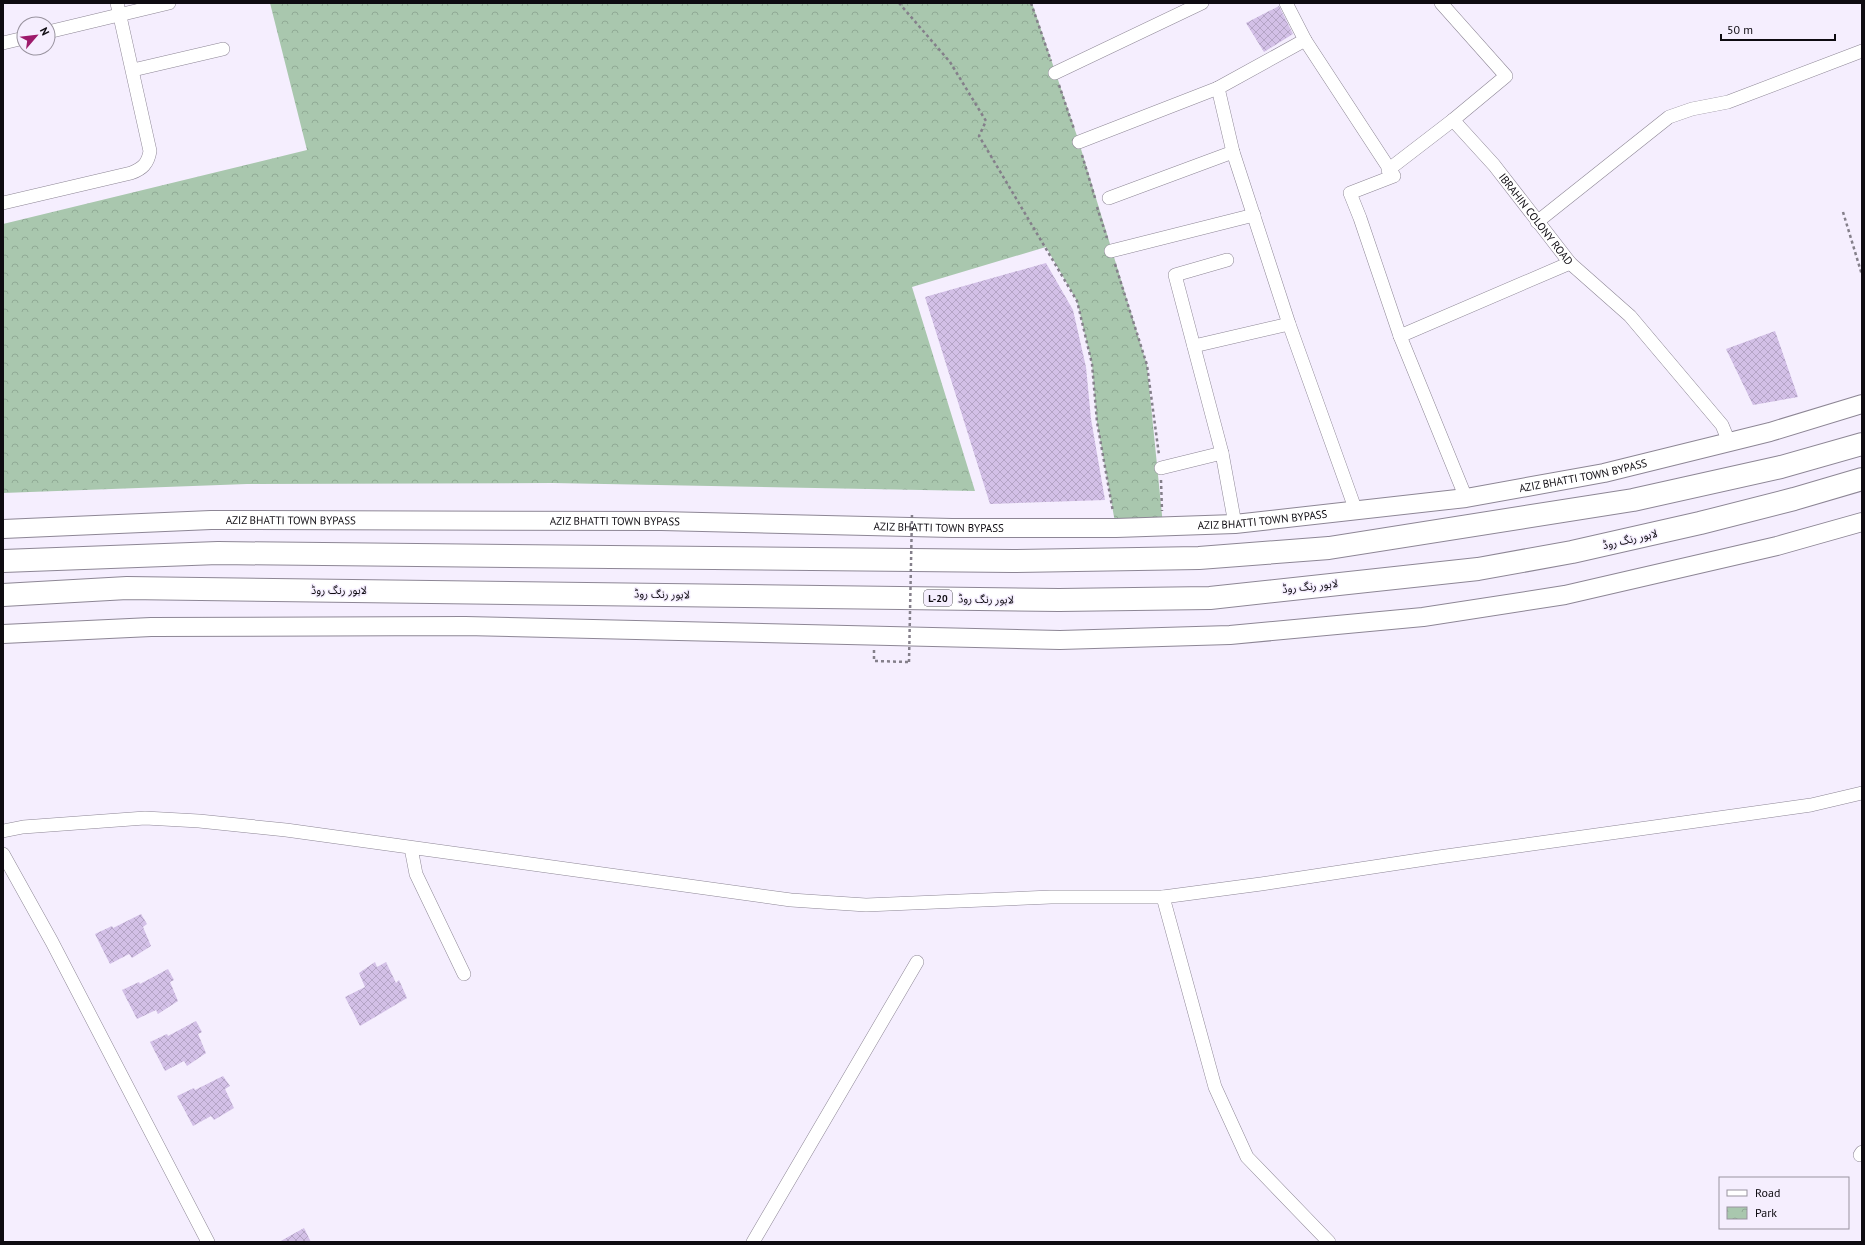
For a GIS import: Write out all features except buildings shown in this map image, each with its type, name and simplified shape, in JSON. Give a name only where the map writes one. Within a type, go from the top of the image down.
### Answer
[{"type":"highway","points":[[3,561],[218,553],[1012,561],[1199,558],[1329,548],[1633,500],[1727,480],[1862,444]]},
{"type":"highway","name":"لاہور رنگ روڈ","points":[[3,595],[135,588],[1059,600],[1210,598],[1478,569],[1572,552],[1700,523],[1794,499],[1862,479]]},
{"type":"street","points":[[56,29],[119,9],[169,3]]},
{"type":"street","points":[[1055,73],[1202,3]]},
{"type":"street","points":[[1286,3],[1305,40],[1388,170],[1394,176],[1350,193],[1400,336],[1466,498]]},
{"type":"street","points":[[1388,170],[1453,120],[1506,76],[1441,3]]},
{"type":"street","points":[[3,204],[140,170],[148,160],[150,152],[119,9]]},
{"type":"street","points":[[3,43],[16,40]]},
{"type":"street","points":[[1079,142],[1218,88],[1305,40]]},
{"type":"street","points":[[133,70],[222,49]]},
{"type":"street","points":[[1538,222],[1669,117],[1692,109],[1728,102],[1862,52]]},
{"type":"street","points":[[1218,88],[1233,152],[1289,324],[1356,511]]},
{"type":"street","name":"IBRAHIN COLONY ROAD","points":[[1453,120],[1494,165],[1570,263],[1630,316],[1722,424],[1729,442]]},
{"type":"street","points":[[1109,198],[1233,152]]},
{"type":"street","points":[[1111,251],[1254,214]]},
{"type":"street","points":[[1227,260],[1175,275],[1222,453],[1236,524]]},
{"type":"street","points":[[1400,336],[1570,263]]},
{"type":"street","points":[[1194,346],[1289,324]]},
{"type":"street","name":"AZIZ BHATTI TOWN BYPASS","points":[[3,529],[211,520],[661,521],[952,528],[1116,528],[1236,524],[1466,498],[1604,473],[1770,432],[1862,404]]},
{"type":"street","points":[[1160,468],[1222,453]]},
{"type":"street","points":[[3,634],[151,627],[465,626],[1060,640],[1230,635],[1423,617],[1565,595],[1770,548],[1862,522]]},
{"type":"street","points":[[3,831],[23,827],[145,818],[199,822],[286,830],[791,900],[866,905],[1052,896],[1162,897],[1811,805],[1862,793]]},
{"type":"street","points":[[411,848],[416,874],[464,974]]},
{"type":"street","points":[[3,854],[52,942],[208,1242]]},
{"type":"street","points":[[1162,897],[1215,1087],[1247,1157],[1329,1242]]},
{"type":"street","points":[[753,1242],[917,962]]},
{"type":"path","points":[[899,3],[950,62],[986,121],[980,136],[1077,301],[1092,364],[1097,422],[1116,528]]},
{"type":"path","points":[[1843,212],[1862,275]]},
{"type":"path","points":[[874,661],[909,662],[912,514]]},
{"type":"green space","points":[[270,3],[1032,3],[1077,136],[1147,365],[1163,525],[1116,528],[1097,422],[1092,364],[1077,301],[1046,247],[912,287],[975,491],[552,483],[247,484],[3,493],[3,224],[307,150]]}]
